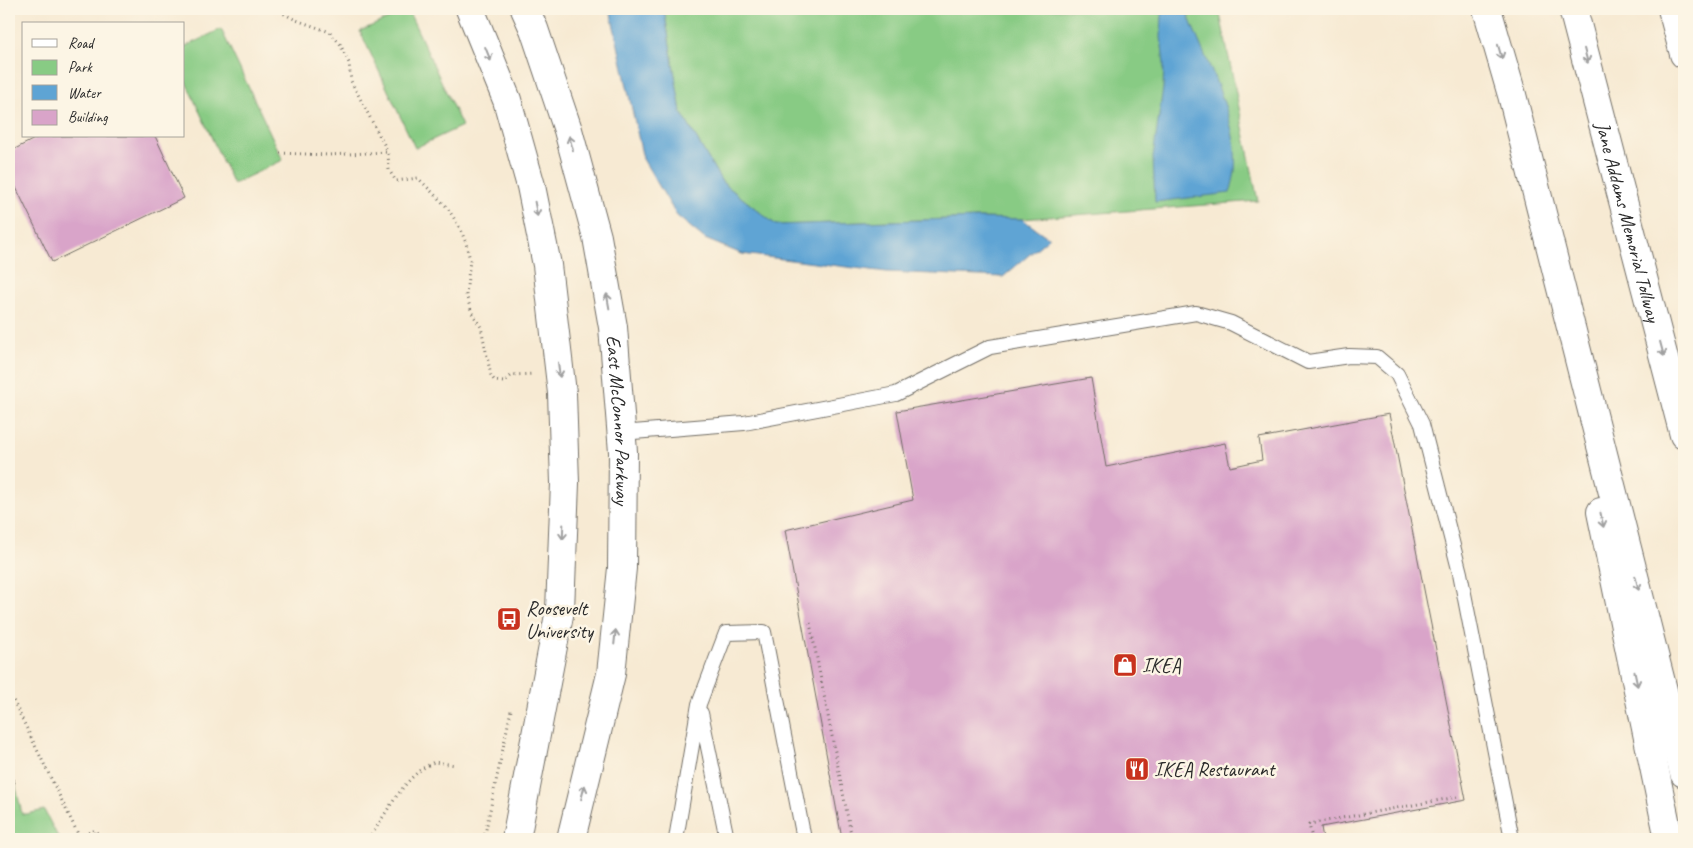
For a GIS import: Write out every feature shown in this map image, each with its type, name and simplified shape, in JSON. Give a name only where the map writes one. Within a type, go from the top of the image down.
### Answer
[{"type":"main road","points":[[470,9],[507,100],[531,186],[547,265],[562,392],[565,483],[560,610],[516,839]]},
{"type":"main road","name":"East McConnor Parkway","points":[[525,9],[534,29],[568,130],[597,237],[612,327],[623,452],[622,568],[611,674],[571,839]]},
{"type":"main road","points":[[1487,9],[1512,95],[1684,773]]},
{"type":"main road","name":"Jane Addams Memorial Tollway","points":[[1574,9],[1684,434]]},
{"type":"main road","points":[[1672,9],[1684,54]]},
{"type":"main road","points":[[1512,95],[1669,839]]},
{"type":"lane","points":[[621,433],[744,423],[896,394],[990,347],[1196,312],[1231,323],[1308,362],[1349,356],[1377,357],[1397,374],[1422,424],[1460,574],[1512,839]]},
{"type":"lane","points":[[676,839],[699,704],[726,633],[764,632],[804,839]]},
{"type":"lane","points":[[699,704],[727,839]]},
{"type":"path","points":[[275,9],[296,20],[330,32],[340,44],[349,63],[351,81],[388,152],[389,170],[396,181],[418,178],[447,207],[460,228],[470,260],[466,295],[472,313],[481,327],[491,376],[495,381],[504,382],[512,375],[540,374]]},
{"type":"path","points":[[280,153],[388,152]]},
{"type":"path","points":[[810,623],[852,839]]},
{"type":"path","points":[[9,692],[79,836],[96,830],[101,839]]},
{"type":"path","points":[[484,839],[512,708]]},
{"type":"path","points":[[369,839],[400,792],[418,772],[434,762],[456,765]]},
{"type":"path","points":[[1312,839],[1309,824],[1457,797]]},
{"type":"green space","points":[[664,9],[1219,9],[1258,201],[1022,219],[979,218],[776,225],[722,182],[681,112]]},
{"type":"green space","points":[[408,10],[462,126],[415,148],[360,31]]},
{"type":"green space","points":[[221,29],[283,160],[233,184],[185,80],[185,47]]},
{"type":"green space","points":[[15,783],[22,814],[44,810],[59,839],[9,839],[9,786]]},
{"type":"water","points":[[610,9],[664,9],[681,112],[722,182],[776,225],[979,218],[1022,219],[1049,238],[1003,277],[887,272],[742,254],[705,239],[677,216],[643,159]]},
{"type":"water","points":[[1161,9],[1186,9],[1219,89],[1232,130],[1235,151],[1235,171],[1230,193],[1155,202],[1153,157],[1163,88],[1164,64],[1161,37]]},
{"type":"building","points":[[36,138],[156,138],[184,198],[52,262],[9,173],[9,152]]},
{"type":"building","name":"IKEA","points":[[1091,378],[1106,467],[1225,443],[1230,467],[1262,460],[1259,438],[1389,414],[1466,800],[1321,827],[1323,839],[842,839],[785,530],[913,500],[897,411]]},
{"type":"building","points":[[9,769],[15,783],[9,786]]},
{"type":"place","name":"Roosevelt University","points":[[509,619]]},
{"type":"place","name":"IKEA","points":[[1125,665]]},
{"type":"place","name":"IKEA Restaurant","points":[[1137,769]]}]
